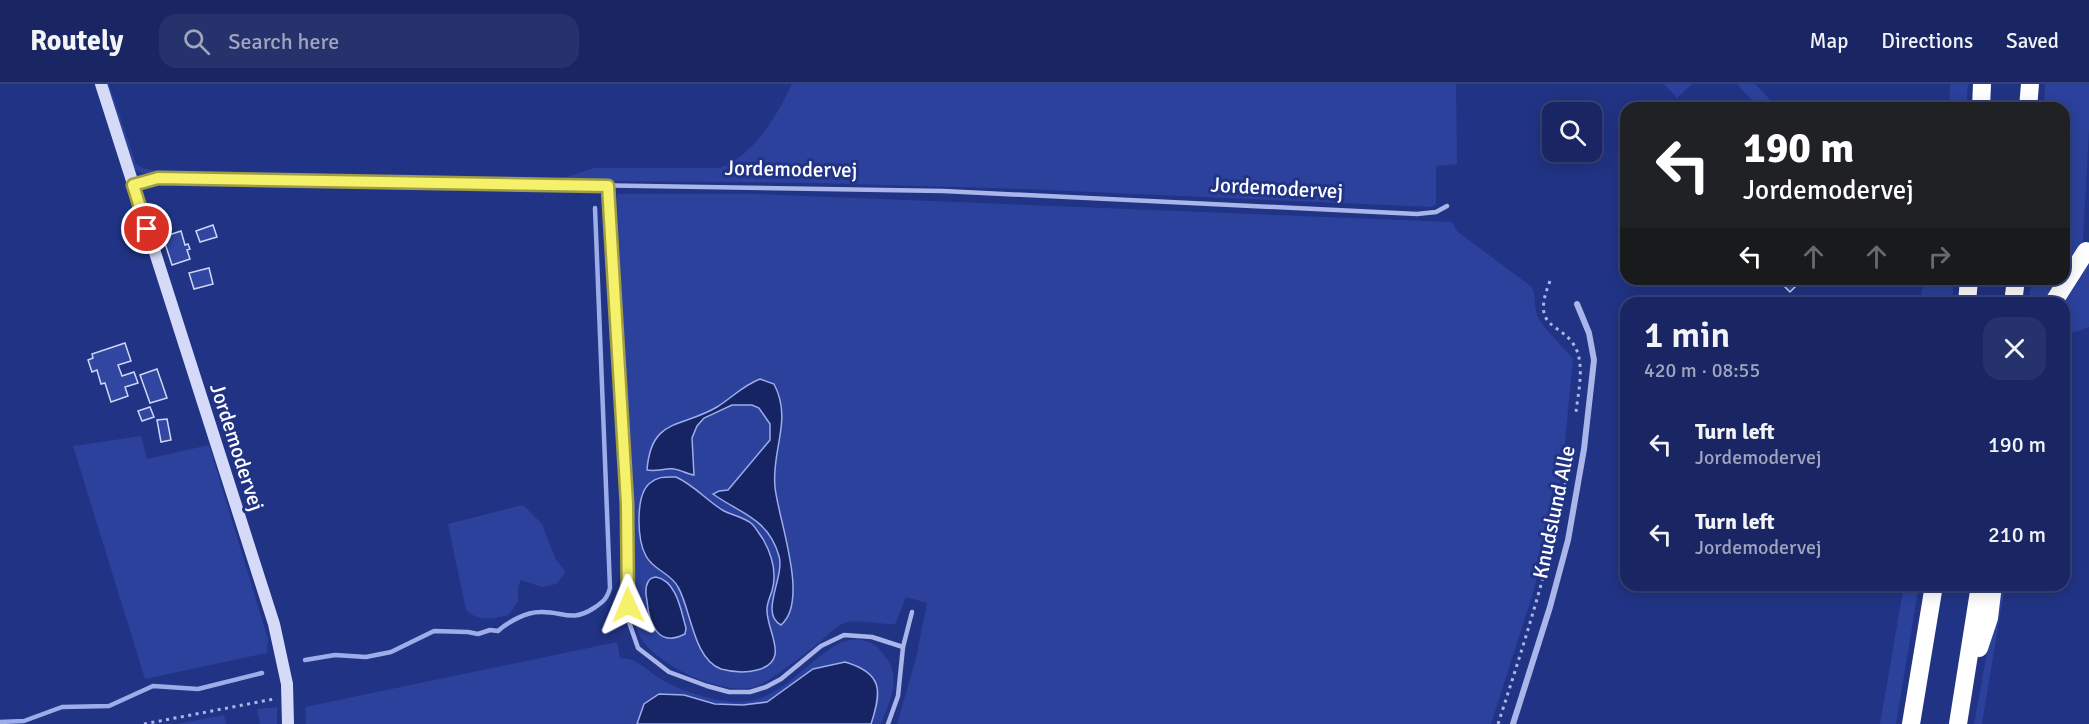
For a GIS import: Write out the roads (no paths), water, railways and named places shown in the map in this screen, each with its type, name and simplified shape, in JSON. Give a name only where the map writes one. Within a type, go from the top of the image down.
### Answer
[{"type":"highway","points":[[1981,102],[1982,84]]},
{"type":"highway","points":[[2028,102],[2030,84]]},
{"type":"highway","points":[[2070,276],[2088,248]]},
{"type":"highway","points":[[1911,724],[1933,591]]},
{"type":"highway","points":[[1958,724],[1979,591]]},
{"type":"highway","points":[[1964,692],[1989,618],[1992,591]]},
{"type":"street","name":"Jordemodervej","points":[[101,84],[274,624],[285,669],[288,724]]},
{"type":"street","name":"Knudslund Alle","points":[[1513,724],[1550,607],[1568,540],[1584,449],[1594,360],[1589,333],[1577,304]]},
{"type":"lane","name":"Jordemodervej","points":[[133,185],[158,178],[943,191],[1416,214],[1437,212],[1447,206]]},
{"type":"lane","points":[[608,186],[627,504],[629,622],[638,648],[669,672],[729,692],[750,692],[781,679],[821,646],[844,635],[872,637],[903,647]]},
{"type":"lane","points":[[888,724],[898,696],[903,647],[912,612]]},
{"type":"waterway","points":[[305,660],[335,655],[366,657],[391,652],[434,631],[478,634],[490,630],[498,631],[518,618],[535,612],[579,615],[594,608],[606,598],[610,588],[595,208]]},
{"type":"waterway","points":[[0,722],[24,721],[62,707],[109,706],[153,686],[198,689],[262,673]]}]
